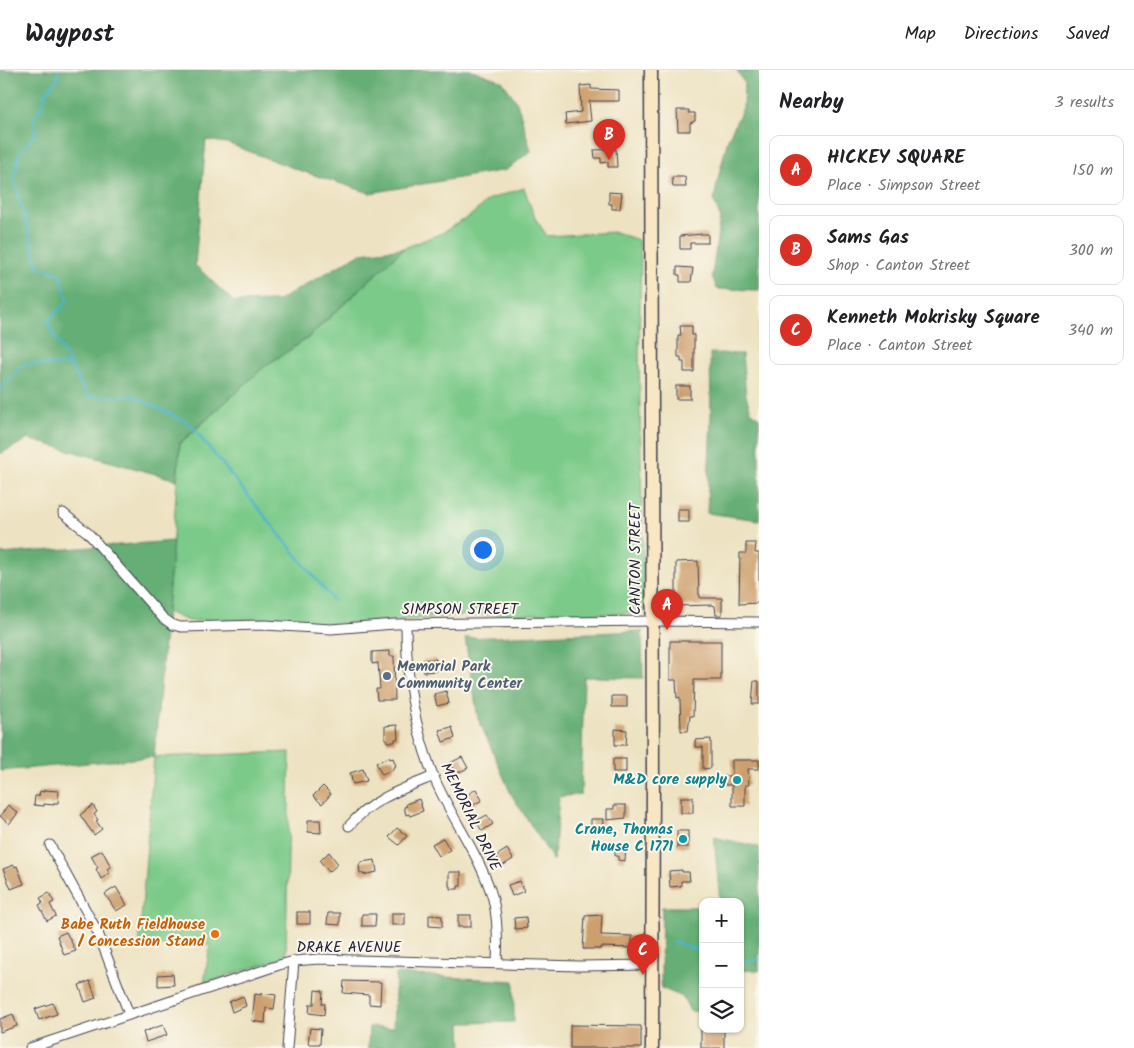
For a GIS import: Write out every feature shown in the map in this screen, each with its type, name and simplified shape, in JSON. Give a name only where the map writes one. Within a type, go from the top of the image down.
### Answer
[{"type":"main road","name":"CANTON STREET","points":[[651,70],[652,1048]]},
{"type":"street","name":"SIMPSON STREET","points":[[63,513],[88,533],[163,618],[173,624],[188,627],[265,625],[331,629],[406,625],[759,622]]},
{"type":"street","name":"MEMORIAL DRIVE","points":[[406,625],[411,691],[421,739],[434,776],[456,823],[480,865],[489,889],[494,905],[497,926],[497,963]]},
{"type":"street","points":[[350,826],[359,815],[378,800],[434,776]]},
{"type":"street","points":[[50,845],[98,932],[129,1014]]},
{"type":"street","name":"DRAKE AVENUE","points":[[30,1048],[294,961],[320,959],[579,966],[652,965]]},
{"type":"street","points":[[287,1048],[294,961]]},
{"type":"green space","points":[[0,70],[472,70],[502,81],[517,102],[531,151],[506,170],[370,193],[301,171],[227,143],[206,140],[195,265],[234,302],[278,301],[361,253],[404,248],[306,339],[265,366],[180,443],[177,480],[28,439],[0,454]]},
{"type":"green space","points":[[737,70],[759,70],[759,290],[717,289],[712,276],[720,217],[714,200],[728,139],[743,108],[744,83]]},
{"type":"green space","points":[[524,188],[535,218],[547,236],[615,232],[638,240],[641,256],[639,356],[644,613],[464,615],[326,624],[266,619],[188,621],[167,612],[180,444],[265,366],[307,339],[404,248],[442,233],[470,216],[490,199]]},
{"type":"green space","points":[[710,353],[742,354],[746,396],[751,411],[759,418],[759,520],[707,513],[711,416]]},
{"type":"green space","points":[[173,541],[154,757],[0,771],[0,554]]},
{"type":"green space","points":[[642,631],[643,678],[584,677],[581,794],[559,797],[554,861],[511,794],[478,718],[465,638]]},
{"type":"green space","points":[[290,752],[286,957],[204,983],[210,945],[139,946],[154,757]]},
{"type":"green space","points":[[714,837],[759,847],[759,971],[744,970],[744,898],[720,898]]},
{"type":"green space","points":[[662,907],[699,907],[699,1012],[690,1011],[683,997],[661,988]]},
{"type":"green space","points":[[396,974],[514,981],[514,1022],[461,1023],[462,1048],[368,1048],[369,1027],[393,1028]]},
{"type":"building","points":[[591,85],[591,89],[619,90],[619,101],[589,101],[591,121],[566,124],[565,114],[581,112],[580,86]]},
{"type":"building","points":[[677,110],[689,110],[689,113],[695,113],[695,121],[690,123],[690,131],[678,131]]},
{"type":"building","points":[[616,149],[617,167],[608,167],[608,162],[601,163],[601,158],[595,158],[594,150]]},
{"type":"building","points":[[672,177],[685,177],[686,187],[673,187]]},
{"type":"building","points":[[609,192],[622,193],[620,209],[612,209],[612,204],[609,204]]},
{"type":"building","points":[[708,234],[708,243],[690,243],[690,249],[680,249],[680,236]]},
{"type":"building","points":[[677,267],[693,268],[691,282],[680,282],[680,275],[677,275]]},
{"type":"building","points":[[680,326],[692,326],[692,335],[694,335],[694,372],[684,372],[684,362],[681,362],[681,357],[678,357],[678,335],[681,335]]},
{"type":"building","points":[[676,386],[690,386],[690,399],[676,399]]},
{"type":"building","points":[[678,509],[689,509],[689,522],[678,522]]},
{"type":"building","points":[[746,543],[756,543],[755,553],[759,553],[759,603],[739,604],[740,553],[746,553]]},
{"type":"building","points":[[698,561],[700,598],[722,598],[722,615],[716,615],[715,606],[712,605],[676,606],[676,562]]},
{"type":"building","points":[[670,641],[721,641],[721,680],[694,680],[693,716],[690,716],[688,731],[681,731],[680,697],[677,698],[676,680],[670,680]]},
{"type":"building","name":"Memorial Park Community Center","points":[[390,651],[390,656],[394,656],[395,700],[377,700],[376,689],[380,689],[378,663],[372,664],[372,652]]},
{"type":"building","points":[[436,659],[437,671],[424,672],[423,660]]},
{"type":"building","points":[[754,681],[759,681],[759,704],[752,704]]},
{"type":"building","points":[[446,691],[449,703],[437,706],[434,694]]},
{"type":"building","points":[[612,696],[627,696],[627,707],[612,707]]},
{"type":"building","points":[[397,725],[398,739],[395,739],[395,742],[387,742],[387,739],[385,739],[385,726]]},
{"type":"building","points":[[452,727],[455,738],[443,742],[439,730]]},
{"type":"building","points":[[615,729],[627,730],[626,745],[615,745]]},
{"type":"building","points":[[711,739],[711,768],[703,769],[703,747],[695,747],[695,740]]},
{"type":"building","points":[[389,757],[390,759],[393,758],[396,766],[382,775],[376,763]]},
{"type":"building","points":[[462,757],[468,768],[455,774],[450,763]]},
{"type":"building","points":[[613,759],[626,759],[626,772],[613,772]]},
{"type":"building","points":[[732,760],[759,760],[759,769],[748,769],[749,785],[745,785],[745,806],[732,806],[732,785],[725,785],[724,776],[732,776]]},
{"type":"building","points":[[363,769],[367,781],[353,784],[350,773]]},
{"type":"building","points":[[323,786],[331,794],[322,804],[313,796]]},
{"type":"building","points":[[476,789],[482,800],[467,807],[463,800],[465,799],[464,797]]},
{"type":"building","points":[[44,790],[59,791],[58,803],[54,803],[54,805],[44,804],[44,806],[34,805],[35,796],[39,796],[40,791],[44,792]]},
{"type":"building","points":[[681,797],[693,797],[693,813],[681,813]]},
{"type":"building","points":[[419,799],[423,811],[410,816],[409,814],[406,815],[404,807],[407,806],[406,804]]},
{"type":"building","points":[[8,805],[18,813],[9,824],[0,816]]},
{"type":"building","points":[[93,805],[97,812],[94,814],[98,820],[96,821],[102,829],[94,835],[80,815]]},
{"type":"building","points":[[614,805],[626,805],[626,818],[607,820],[607,809],[614,809]]},
{"type":"building","points":[[487,815],[493,824],[482,831],[476,821]]},
{"type":"building","points":[[591,819],[604,819],[603,831],[591,830]]},
{"type":"building","points":[[308,820],[320,820],[321,833],[308,832]]},
{"type":"building","points":[[397,828],[407,836],[399,845],[389,837]]},
{"type":"building","name":"Crane, Thomas House C 1771","points":[[677,831],[688,831],[688,847],[677,847]]},
{"type":"building","points":[[443,838],[450,850],[439,856],[432,844]]},
{"type":"building","points":[[615,843],[626,844],[625,861],[618,860],[618,856],[615,856]]},
{"type":"building","points":[[507,849],[513,859],[502,866],[496,856]]},
{"type":"building","points":[[102,850],[111,867],[107,869],[110,873],[101,879],[96,869],[98,868],[91,856]]},
{"type":"building","points":[[329,852],[338,864],[329,872],[320,861]]},
{"type":"building","points":[[375,860],[377,872],[363,875],[363,873],[360,873],[359,865],[361,862]]},
{"type":"building","points":[[14,865],[15,867],[17,866],[24,884],[11,889],[3,869]]},
{"type":"building","points":[[682,870],[682,872],[689,872],[690,881],[681,881],[681,886],[670,887],[669,871]]},
{"type":"building","points":[[449,872],[461,872],[461,886],[458,886],[458,889],[450,889]]},
{"type":"building","points":[[520,881],[524,891],[512,896],[508,885]]},
{"type":"building","points":[[116,887],[127,905],[116,911],[105,894]]},
{"type":"building","points":[[49,893],[54,902],[50,904],[56,916],[47,921],[39,905],[43,903],[40,898]]},
{"type":"building","points":[[297,912],[310,912],[310,924],[297,924]]},
{"type":"building","points":[[328,913],[340,913],[340,925],[327,924]]},
{"type":"building","points":[[392,913],[405,913],[405,925],[392,925]]},
{"type":"building","points":[[362,914],[376,914],[375,926],[362,926]]},
{"type":"building","points":[[429,915],[442,916],[442,927],[429,926]]},
{"type":"building","points":[[458,915],[471,915],[471,927],[458,927]]},
{"type":"building","points":[[602,915],[601,935],[632,936],[632,948],[601,947],[601,949],[583,949],[585,916]]},
{"type":"building","points":[[526,917],[527,928],[515,929],[514,918]]},
{"type":"building","points":[[66,932],[76,951],[64,955],[57,936]]},
{"type":"building","points":[[173,974],[174,985],[158,986],[158,975]]},
{"type":"building","points":[[90,981],[96,998],[85,1002],[79,985]]},
{"type":"building","points":[[344,981],[381,982],[380,1005],[369,1004],[369,995],[343,993]]},
{"type":"building","points":[[315,990],[323,991],[322,1004],[325,1004],[324,1015],[309,1013],[310,1004],[314,1004]]},
{"type":"building","points":[[261,993],[276,995],[274,1009],[266,1008],[265,1023],[252,1021],[255,994],[261,995]]},
{"type":"building","points":[[243,996],[246,1006],[232,1012],[229,1002]]},
{"type":"building","points":[[53,1003],[57,1014],[39,1020],[35,1009]]},
{"type":"building","points":[[13,1014],[17,1026],[0,1032],[0,1019]]},
{"type":"building","points":[[163,1025],[167,1035],[146,1042],[143,1032]]},
{"type":"building","points":[[570,1025],[641,1026],[641,1048],[570,1048]]},
{"type":"building","points":[[310,1028],[321,1029],[320,1044],[308,1044]]},
{"type":"building","points":[[701,1033],[724,1033],[724,1048],[701,1048]]},
{"type":"waterway","points":[[0,391],[23,364],[71,365],[47,322],[68,301],[60,274],[38,267],[14,180],[19,152],[36,134],[34,118],[42,106],[47,91],[57,80],[58,70]]},
{"type":"waterway","points":[[71,365],[88,397],[133,396],[189,423],[333,600]]},
{"type":"waterway","points":[[673,941],[699,951]]},
{"type":"waterway","points":[[744,961],[759,960]]},
{"type":"place","name":"Sams Gas","points":[[609,160]]},
{"type":"place","name":"HICKEY SQUARE","points":[[667,630]]},
{"type":"place","name":"Memorial Park Community Center","points":[[387,676]]},
{"type":"place","name":"M&D core supply","points":[[737,780]]},
{"type":"place","name":"Crane, Thomas House C 1771","points":[[683,839]]},
{"type":"place","name":"Babe Ruth Fieldhouse / Concession Stand","points":[[215,934]]},
{"type":"place","name":"Kenneth Mokrisky Square","points":[[643,975]]}]
